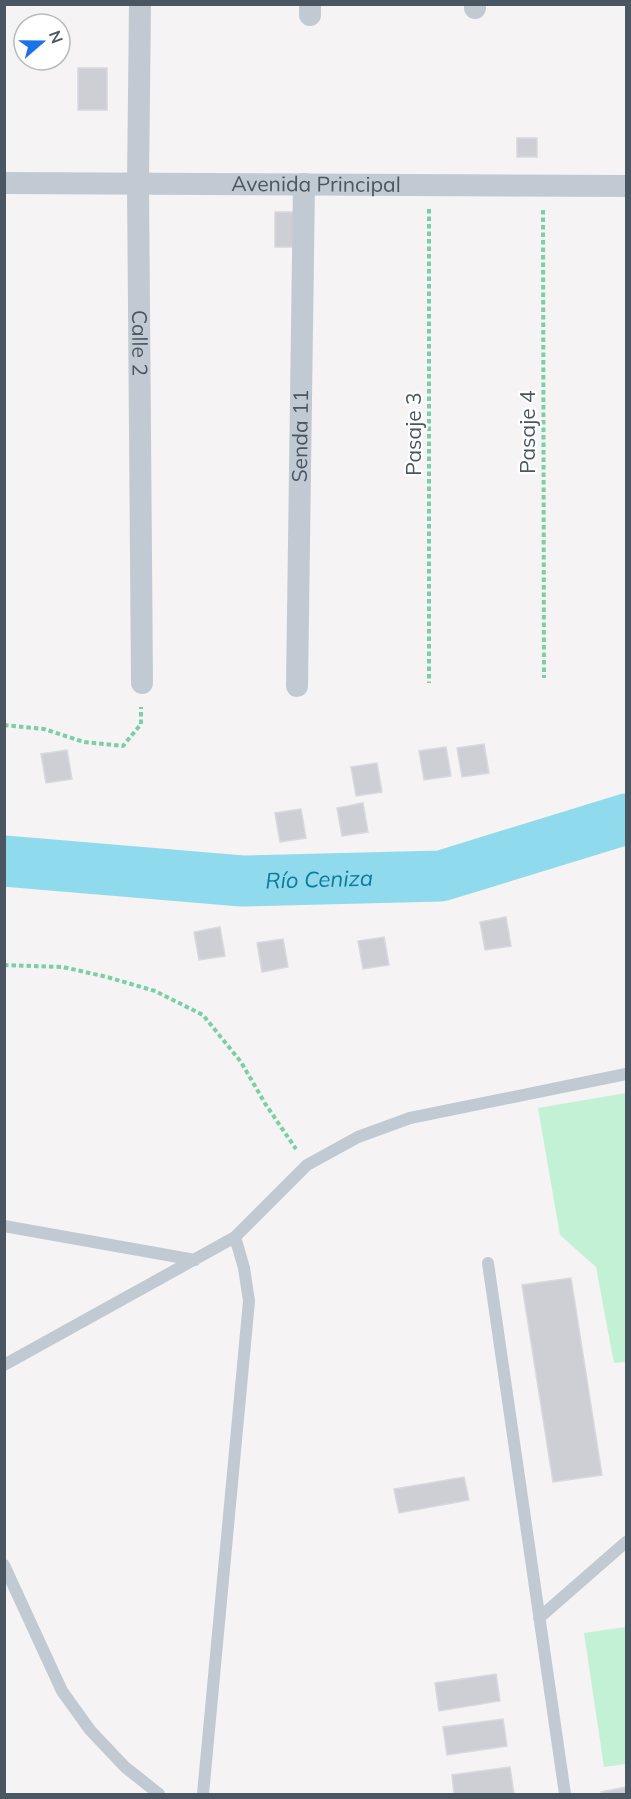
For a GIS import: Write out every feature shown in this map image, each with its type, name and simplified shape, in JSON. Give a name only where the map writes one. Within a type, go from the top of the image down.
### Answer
[{"type":"street","name":"Calle 2","points":[[140,4],[138,183],[142,683]]},
{"type":"street","name":"Avenida Principal","points":[[4,183],[627,186]]},
{"type":"street","name":"Senda 11","points":[[297,686],[304,184]]},
{"type":"lane","points":[[4,1365],[235,1237],[307,1165],[358,1137],[410,1118],[627,1074]]},
{"type":"lane","points":[[4,1226],[195,1260]]},
{"type":"lane","points":[[203,1794],[249,1301],[244,1268],[235,1237]]},
{"type":"lane","points":[[488,1263],[565,1794]]},
{"type":"lane","points":[[539,1618],[627,1542]]},
{"type":"lane","points":[[4,1564],[62,1691],[90,1730],[125,1767],[159,1794]]},
{"type":"path","name":"Pasaje 3","points":[[429,185],[429,683]]},
{"type":"path","name":"Pasaje 4","points":[[543,185],[544,678]]},
{"type":"path","points":[[4,725],[44,729],[84,742],[123,746],[141,724],[142,683]]},
{"type":"path","points":[[4,965],[63,967],[107,976],[155,992],[203,1015],[241,1062],[266,1105],[307,1165]]},
{"type":"green space","points":[[626,1093],[626,1362],[614,1363],[596,1267],[560,1235],[538,1108]]},
{"type":"green space","points":[[626,1627],[626,1764],[604,1767],[584,1633]]},
{"type":"building","points":[[78,68],[107,68],[107,110],[78,110]]},
{"type":"building","points":[[517,138],[537,138],[537,157],[517,157]]},
{"type":"building","points":[[275,212],[301,212],[301,247],[275,247]]},
{"type":"building","points":[[484,744],[489,773],[462,777],[457,748]]},
{"type":"building","points":[[446,747],[451,776],[424,780],[419,751]]},
{"type":"building","points":[[67,750],[72,779],[46,783],[41,754]]},
{"type":"building","points":[[377,763],[382,792],[356,796],[351,767]]},
{"type":"building","points":[[363,803],[368,832],[342,836],[337,808]]},
{"type":"building","points":[[301,809],[306,838],[280,842],[275,813]]},
{"type":"building","points":[[506,917],[511,946],[485,950],[480,922]]},
{"type":"building","points":[[220,927],[225,956],[199,960],[194,932]]},
{"type":"building","points":[[384,937],[389,965],[363,969],[358,941]]},
{"type":"building","points":[[283,939],[288,967],[262,972],[257,943]]},
{"type":"building","points":[[571,1278],[602,1475],[553,1482],[522,1285]]},
{"type":"building","points":[[464,1477],[469,1500],[399,1513],[394,1489]]},
{"type":"building","points":[[496,1674],[500,1701],[439,1711],[435,1683]]},
{"type":"building","points":[[503,1719],[507,1746],[447,1755],[443,1727]]},
{"type":"building","points":[[510,1767],[514,1794],[454,1794],[452,1775]]},
{"type":"building","points":[[626,1787],[626,1794],[602,1794],[601,1792]]},
{"type":"waterway","name":"Río Ceniza","points":[[4,861],[242,881],[441,876],[626,819]]}]
